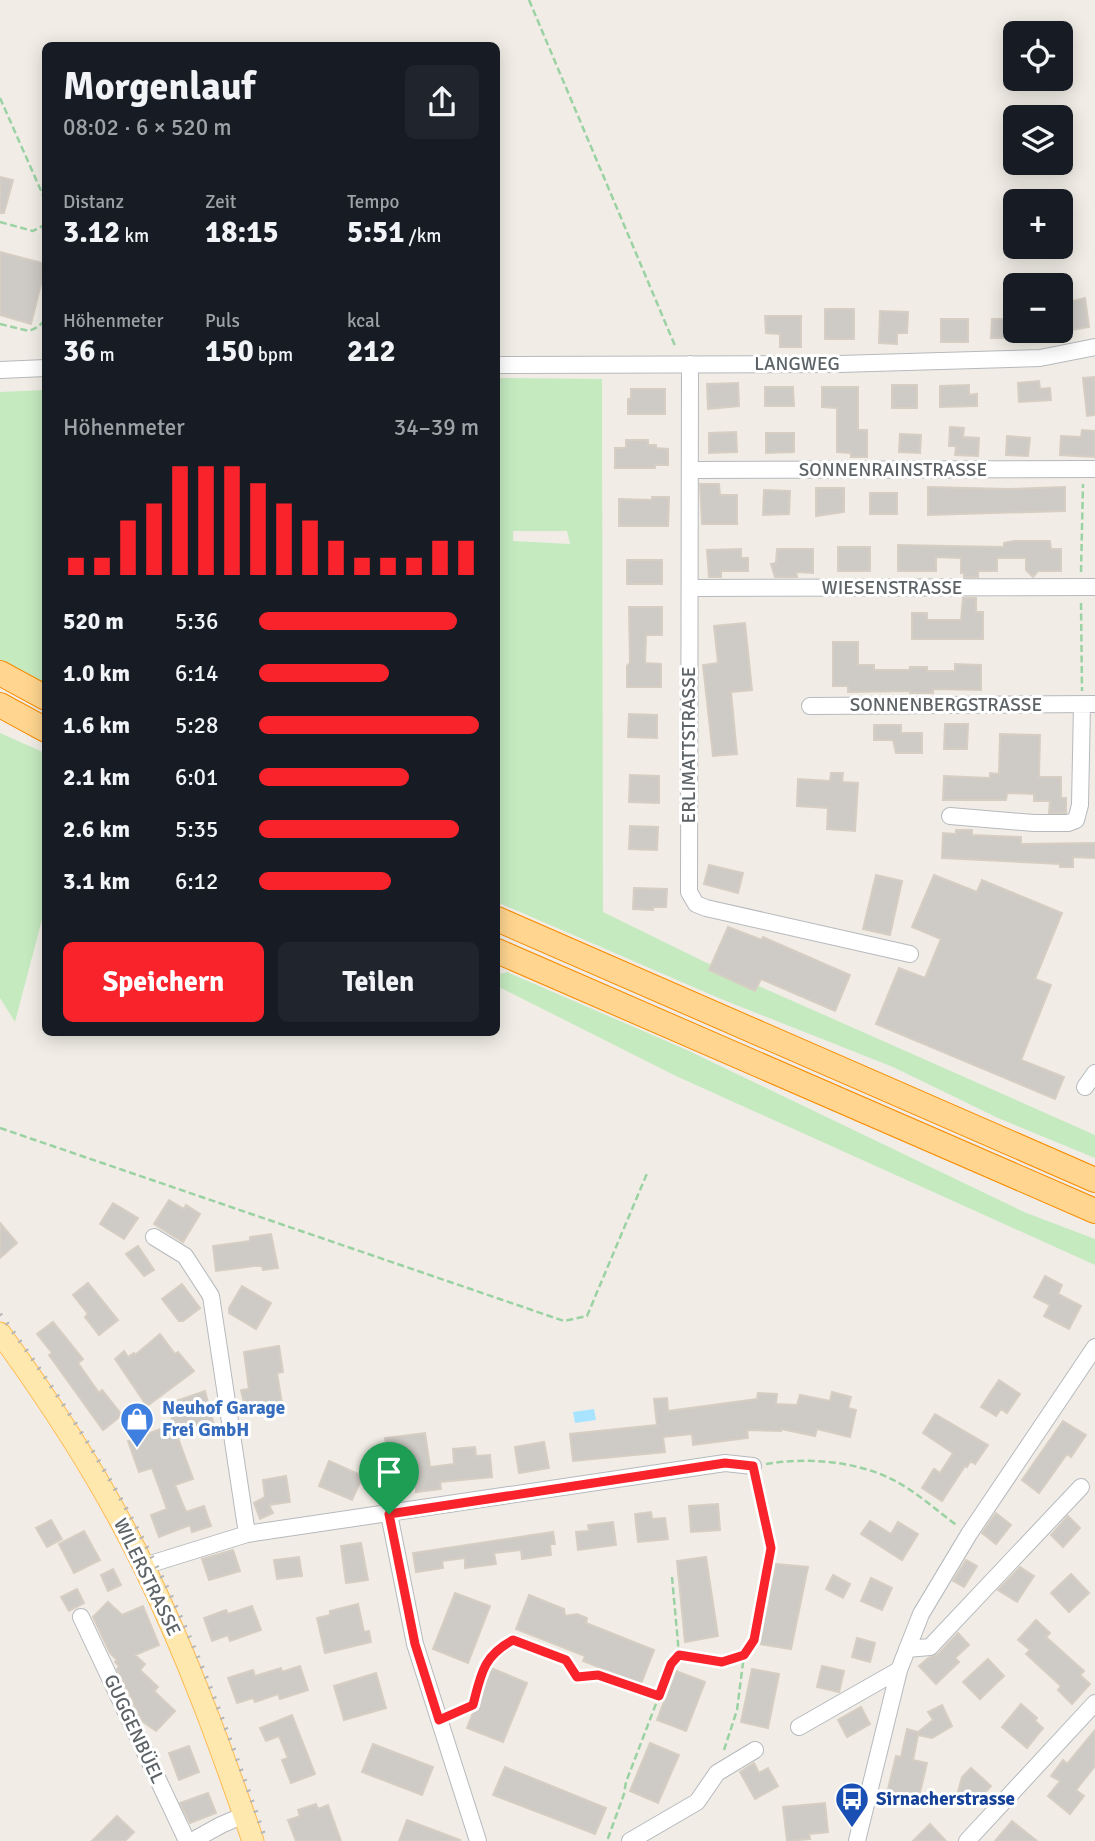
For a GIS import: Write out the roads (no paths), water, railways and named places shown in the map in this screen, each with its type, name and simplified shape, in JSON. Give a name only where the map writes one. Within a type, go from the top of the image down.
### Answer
[{"type":"highway","points":[[0,673],[42,696]]},
{"type":"highway","points":[[0,705],[42,728]]},
{"type":"highway","points":[[500,920],[1095,1180]]},
{"type":"highway","points":[[500,952],[1095,1211]]},
{"type":"main road","name":"WILERSTRASSE","points":[[0,1333],[92,1471],[144,1566],[208,1712],[253,1841]]},
{"type":"street","name":"LANGWEG","points":[[500,365],[839,363],[1040,358],[1095,347]]},
{"type":"street","name":"ERLIMATTSTRASSE","points":[[684,364],[690,470],[689,892],[696,904],[910,954]]},
{"type":"street","points":[[0,370],[42,368]]},
{"type":"street","name":"SONNENRAINSTRASSE","points":[[690,470],[1089,469]]},
{"type":"street","name":"WIESENSTRASSE","points":[[690,588],[1088,587]]},
{"type":"street","points":[[950,816],[1068,823],[1076,820],[1087,806],[1089,705]]},
{"type":"street","name":"SONNENBERGSTRASSE","points":[[810,706],[1089,705]]},
{"type":"street","points":[[1085,1087],[1095,1073]]},
{"type":"street","points":[[154,1237],[185,1256],[211,1296],[247,1534]]},
{"type":"street","points":[[857,1841],[899,1670],[921,1614],[969,1534],[1095,1347]]},
{"type":"street","points":[[144,1566],[247,1534],[725,1463],[753,1466]]},
{"type":"street","points":[[907,1649],[930,1647],[1081,1487]]},
{"type":"street","points":[[389,1514],[415,1644],[478,1841]]},
{"type":"street","name":"GUGGENBÜEL","points":[[81,1618],[189,1841]]},
{"type":"street","points":[[799,1727],[899,1670]]},
{"type":"street","points":[[967,1841],[1095,1703]]},
{"type":"street","points":[[630,1841],[697,1802],[717,1773],[755,1750]]},
{"type":"street","points":[[189,1841],[244,1815]]},
{"type":"water","points":[[594,1409],[596,1420],[575,1423],[573,1412]]},
{"type":"railway","points":[[0,1314],[82,1434],[154,1561],[201,1664],[266,1841]]},
{"type":"place","name":"Neuhof Garage Frei GmbH","points":[[137,1449]]},
{"type":"place","name":"Sirnacherstrasse","points":[[852,1829]]}]
